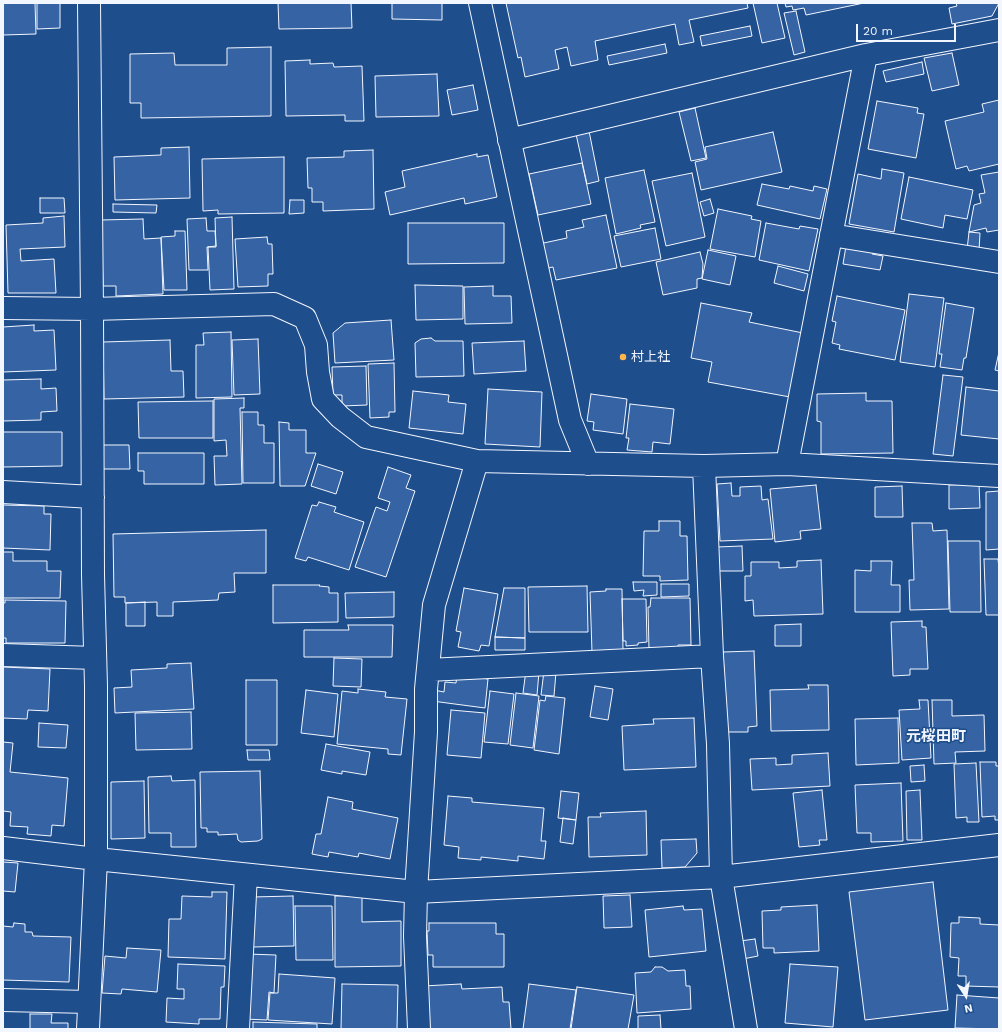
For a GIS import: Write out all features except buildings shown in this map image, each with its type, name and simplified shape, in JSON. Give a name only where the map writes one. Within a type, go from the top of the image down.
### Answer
[{"type":"street","points":[[88,1029],[96,859],[89,3]]},
{"type":"street","points":[[480,3],[570,420],[588,464]]},
{"type":"street","points":[[509,140],[866,55],[999,30]]},
{"type":"street","points":[[787,464],[866,55]]},
{"type":"street","points":[[831,236],[999,262]]},
{"type":"street","points":[[3,308],[92,309],[274,304],[305,318],[316,345],[318,372],[323,399],[340,417],[366,437],[477,461],[704,466],[787,464],[999,476]]},
{"type":"street","points":[[419,1029],[415,936],[416,892],[426,732],[426,689],[434,605],[477,461]]},
{"type":"street","points":[[704,466],[712,656],[718,744],[721,878],[746,1029]]},
{"type":"street","points":[[3,492],[93,497]]},
{"type":"street","points":[[3,655],[95,658]]},
{"type":"street","points":[[428,670],[712,656]]},
{"type":"street","points":[[3,848],[416,892],[721,878],[999,845]]},
{"type":"street","points":[[238,1029],[246,875]]},
{"type":"street","points":[[3,1000],[89,1002]]},
{"type":"place","name":"村上社","points":[[623,357]]},
{"type":"district","name":"元桜田町","points":[[936,737]]}]
